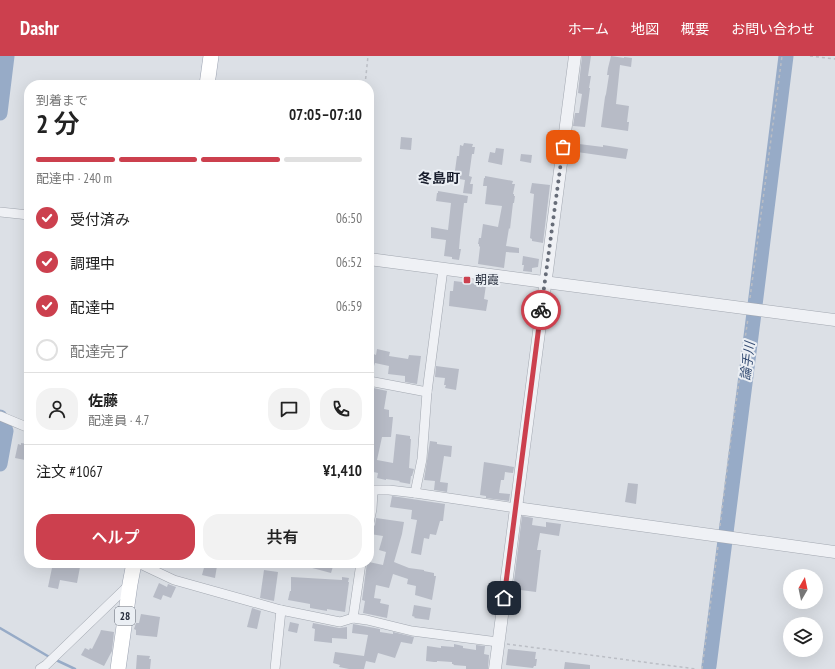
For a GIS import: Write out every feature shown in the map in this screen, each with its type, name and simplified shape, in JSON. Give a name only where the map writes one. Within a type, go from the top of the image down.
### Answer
[{"type":"main road","points":[[208,80],[211,56]]},
{"type":"main road","name":"28","points":[[118,669],[133,568]]},
{"type":"street","points":[[495,669],[575,56]]},
{"type":"street","points":[[0,212],[24,215]]},
{"type":"street","points":[[374,260],[835,320]]},
{"type":"street","points":[[415,493],[422,459],[427,392],[443,269]]},
{"type":"street","points":[[374,382],[427,392]]},
{"type":"street","points":[[0,416],[24,426]]},
{"type":"street","points":[[374,491],[389,490],[415,493],[835,552]]},
{"type":"street","points":[[149,568],[174,580],[282,610],[340,622],[353,618],[412,631],[498,642]]},
{"type":"street","points":[[353,618],[360,568]]},
{"type":"street","points":[[43,667],[130,584]]},
{"type":"street","points":[[274,669],[282,610]]},
{"type":"path","points":[[366,80],[368,56]]},
{"type":"path","points":[[702,669],[723,537],[731,438],[782,56]]},
{"type":"path","points":[[810,56],[835,59]]},
{"type":"path","points":[[498,642],[696,669]]},
{"type":"building","points":[[582,56],[591,56],[588,76],[591,76],[590,88],[585,127],[573,126],[575,113],[579,113],[582,94],[578,93]]},
{"type":"building","points":[[611,56],[632,58],[631,67],[620,65],[616,104],[629,106],[627,122],[629,122],[628,131],[601,127],[609,75],[607,75]]},
{"type":"building","points":[[401,137],[412,138],[411,150],[400,149]]},
{"type":"building","points":[[464,143],[473,144],[472,147],[475,147],[474,154],[472,154],[469,176],[472,177],[470,184],[473,184],[472,194],[463,193],[465,180],[454,178],[460,145],[463,146]]},
{"type":"building","points":[[571,143],[603,147],[603,145],[628,149],[626,159],[570,151]]},
{"type":"building","points":[[496,148],[504,149],[502,165],[488,162],[490,152],[495,153]]},
{"type":"building","points":[[521,154],[532,155],[531,163],[520,161]]},
{"type":"building","points":[[485,176],[513,181],[512,184],[515,184],[513,194],[515,196],[514,203],[506,246],[519,248],[519,253],[506,252],[504,268],[478,264],[480,247],[478,244],[479,238],[481,238],[483,224],[498,227],[502,206],[485,204],[487,186],[483,186]]},
{"type":"building","points":[[532,183],[550,185],[543,243],[532,241],[530,238],[534,194],[530,193]]},
{"type":"building","points":[[438,191],[468,196],[467,203],[464,203],[459,260],[444,256],[446,240],[431,238],[431,227],[448,230],[451,203],[436,201]]},
{"type":"building","points":[[523,256],[539,259],[538,267],[532,268],[532,272],[523,271]]},
{"type":"building","points":[[454,281],[486,285],[484,299],[488,300],[486,311],[449,306],[450,291],[453,291]]},
{"type":"building","points":[[377,349],[390,352],[389,356],[408,359],[409,355],[421,356],[417,384],[405,382],[405,376],[388,374],[389,366],[375,363],[374,366],[374,354],[376,355]]},
{"type":"building","points":[[436,366],[459,369],[456,390],[445,388],[445,378],[435,377]]},
{"type":"building","points":[[374,388],[387,391],[384,409],[389,410],[389,417],[393,417],[391,437],[382,437],[377,460],[393,463],[396,434],[410,436],[409,468],[414,469],[410,484],[377,478],[378,473],[374,472]]},
{"type":"building","points":[[430,441],[437,442],[437,444],[452,446],[451,457],[444,456],[440,482],[448,483],[447,492],[434,490],[435,481],[424,480]]},
{"type":"building","points":[[21,443],[24,443],[24,460],[15,458],[18,444],[21,445]]},
{"type":"building","points":[[484,462],[514,467],[513,473],[505,472],[504,480],[501,480],[499,493],[510,494],[509,501],[486,498],[486,496],[480,495]]},
{"type":"building","points":[[628,483],[638,484],[636,504],[625,502]]},
{"type":"building","points":[[392,496],[445,504],[443,521],[440,521],[436,535],[430,534],[429,539],[424,538],[421,555],[411,553],[417,520],[411,519],[412,510],[390,507]]},
{"type":"building","points":[[522,516],[533,518],[532,525],[546,527],[546,522],[561,524],[559,536],[540,533],[537,550],[541,550],[536,592],[513,589]]},
{"type":"building","points":[[376,518],[404,522],[394,562],[409,568],[434,573],[434,576],[436,576],[432,600],[415,595],[416,586],[407,584],[408,579],[393,574],[389,588],[376,585],[374,598],[381,599],[380,603],[389,605],[387,618],[363,613],[365,601],[362,600],[366,568],[374,568],[374,563],[383,565],[386,552],[379,550],[383,536],[374,535]]},
{"type":"building","points":[[52,568],[80,568],[77,583],[60,580],[58,589],[48,587]]},
{"type":"building","points":[[204,568],[217,568],[215,578],[202,575]]},
{"type":"building","points":[[312,568],[332,568],[331,573]]},
{"type":"building","points":[[264,570],[278,572],[274,601],[260,598]]},
{"type":"building","points":[[291,577],[342,580],[342,577],[349,578],[345,612],[310,608],[310,604],[288,600],[291,591]]},
{"type":"building","points":[[159,583],[167,587],[168,584],[176,587],[171,598],[163,595],[161,600],[153,597]]},
{"type":"building","points":[[414,605],[431,608],[429,620],[414,618],[415,617],[412,616]]},
{"type":"building","points":[[252,608],[261,611],[257,629],[247,627]]},
{"type":"building","points":[[141,614],[160,617],[157,637],[136,635],[136,630],[134,629],[136,623],[139,623]]},
{"type":"building","points":[[290,622],[299,624],[297,633],[288,631]]},
{"type":"building","points":[[313,623],[339,628],[347,627],[347,639],[332,638],[332,643],[314,641],[315,629],[312,628]]},
{"type":"building","points":[[353,624],[380,629],[380,632],[393,634],[393,632],[414,637],[412,644],[401,642],[395,658],[378,653],[375,663],[366,661],[364,669],[339,667],[340,665],[333,663],[335,652],[364,656],[368,635],[352,633]]},
{"type":"building","points":[[101,630],[114,632],[112,651],[104,666],[81,655],[85,648],[89,650],[90,648],[92,649]]},
{"type":"building","points":[[454,644],[463,646],[463,648],[476,650],[476,645],[485,646],[484,654],[489,655],[488,669],[466,669],[466,666],[453,665],[454,664],[452,664],[452,662],[426,661],[427,646],[441,648],[441,646],[454,647]]},
{"type":"building","points":[[508,649],[536,652],[536,666],[533,668],[506,665]]},
{"type":"building","points":[[137,655],[150,656],[150,669],[136,669]]},
{"type":"building","points":[[565,662],[590,665],[590,669],[564,669]]},
{"type":"waterway","points":[[0,113],[7,56]]},
{"type":"waterway","name":"論手川","points":[[709,666],[786,56]]},
{"type":"waterway","points":[[0,417],[6,431],[0,464]]},
{"type":"waterway","points":[[0,628],[51,658]]},
{"type":"waterway","points":[[56,660],[75,669]]},
{"type":"way so far","points":[[541,310],[563,147]]},
{"type":"place","name":"朝霞","points":[[467,280]]},
{"type":"district","name":"冬島町","points":[[439,178]]},
{"type":"route","points":[[504,598],[541,310]]}]
